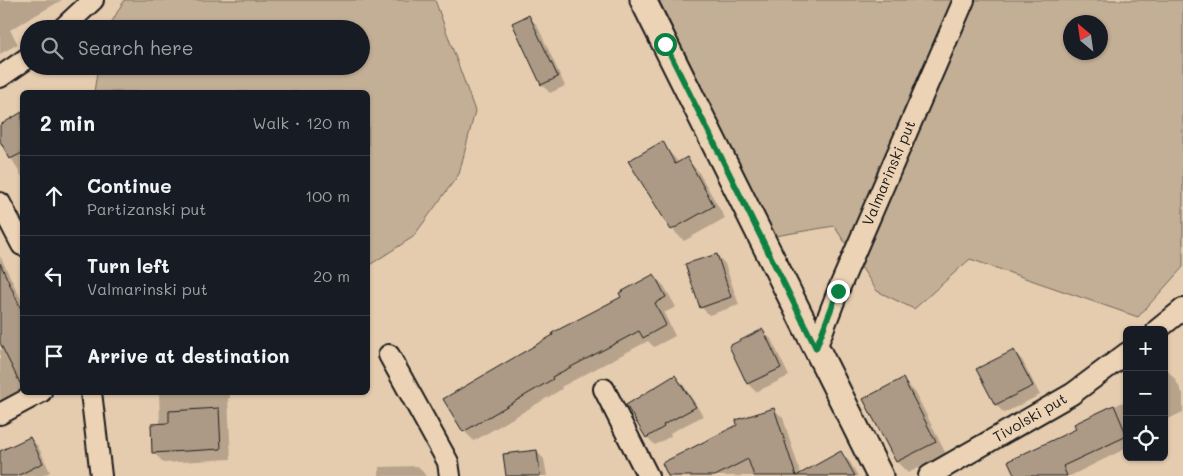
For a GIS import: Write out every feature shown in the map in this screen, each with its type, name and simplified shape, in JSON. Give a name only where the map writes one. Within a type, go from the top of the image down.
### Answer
[{"type":"street","points":[[72,20],[93,0]]},
{"type":"street","points":[[643,0],[880,476]]},
{"type":"street","name":"Valmarinski put","points":[[816,348],[838,291],[964,0]]},
{"type":"street","points":[[0,77],[20,63]]},
{"type":"street","points":[[1,207],[20,241]]},
{"type":"street","points":[[1163,326],[1182,312]]},
{"type":"street","points":[[389,355],[449,469]]},
{"type":"street","name":"Tivolski put","points":[[929,476],[1072,394],[1123,356]]},
{"type":"street","points":[[604,389],[648,476]]},
{"type":"street","points":[[0,414],[35,395]]},
{"type":"street","points":[[91,395],[101,476]]},
{"type":"shaded area","points":[[124,0],[435,0],[475,111],[459,174],[413,237],[370,265],[370,90],[94,90],[97,75],[370,75],[370,20],[113,20]]},
{"type":"shaded area","points":[[659,0],[1183,0],[1183,267],[1138,317],[970,259],[914,309],[877,291],[834,226],[775,236]]},
{"type":"building","points":[[529,15],[558,77],[541,85],[512,23]]},
{"type":"building","points":[[20,113],[20,154],[10,159],[0,141],[0,125]]},
{"type":"building","points":[[663,141],[675,164],[687,157],[714,206],[671,230],[628,161]]},
{"type":"building","points":[[717,254],[731,297],[700,308],[685,264]]},
{"type":"building","points":[[0,263],[20,307],[20,383],[0,343]]},
{"type":"building","points":[[654,274],[666,297],[655,303],[666,325],[643,338],[639,331],[552,377],[553,379],[463,432],[443,399],[553,335],[552,333],[621,297],[619,293]]},
{"type":"building","points":[[763,329],[781,368],[747,384],[729,346]]},
{"type":"building","points":[[1014,350],[1033,386],[995,405],[976,369]]},
{"type":"building","points":[[675,375],[696,407],[663,425],[664,427],[646,438],[626,405]]},
{"type":"building","points":[[903,378],[936,442],[896,462],[863,399]]},
{"type":"building","points":[[1114,405],[1123,426],[1123,438],[1063,466],[1067,476],[1015,476],[1008,461],[1076,429],[1074,424]]},
{"type":"building","points":[[219,408],[221,449],[152,453],[151,424],[169,423],[169,411]]},
{"type":"building","points":[[774,408],[796,476],[754,476],[748,459],[715,476],[668,476],[662,463],[737,425],[736,420]]},
{"type":"building","points":[[30,437],[43,463],[17,476],[0,476],[0,451]]},
{"type":"building","points":[[537,450],[540,476],[506,476],[503,454]]},
{"type":"building","points":[[841,451],[855,476],[796,476]]},
{"type":"route","points":[[665,44],[816,348],[838,291]]}]
